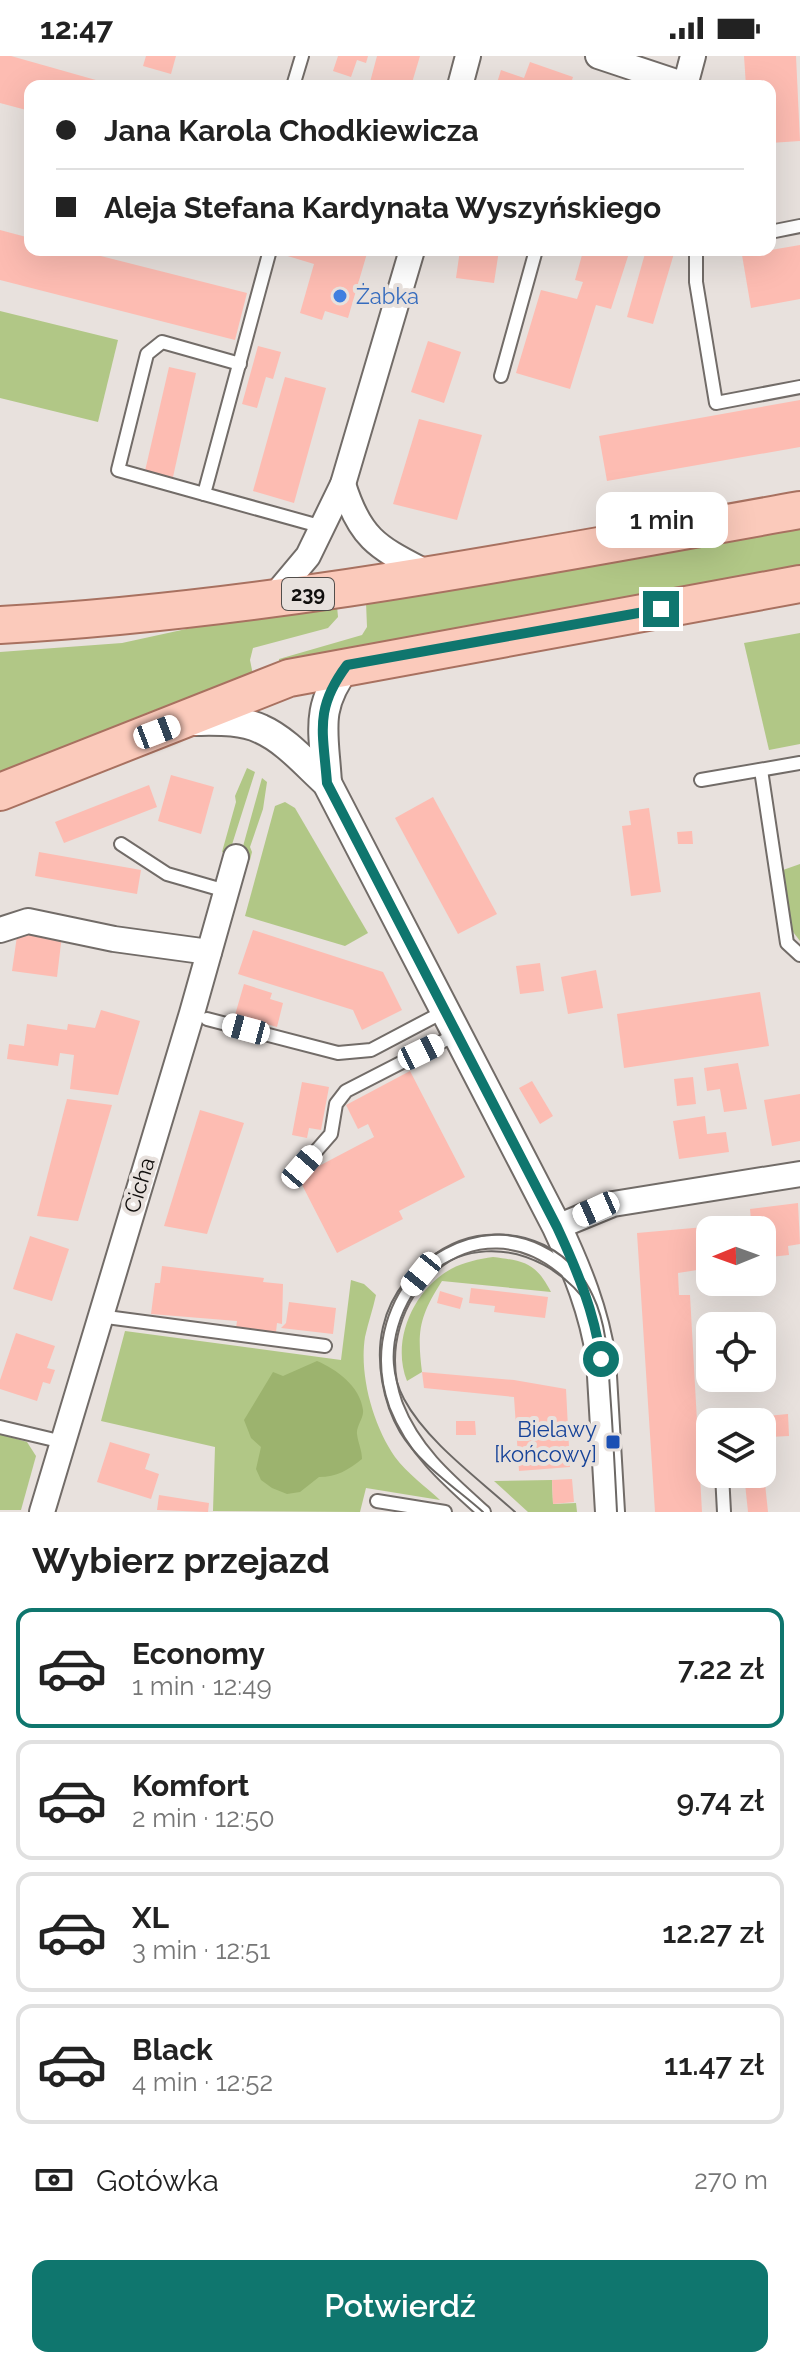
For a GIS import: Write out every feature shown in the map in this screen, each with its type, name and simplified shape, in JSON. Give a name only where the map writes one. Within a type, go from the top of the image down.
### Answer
[{"type":"main road","name":"239","points":[[0,625],[185,610],[272,599],[431,575],[800,510]]},
{"type":"main road","points":[[0,792],[289,678],[800,584]]},
{"type":"street","points":[[462,80],[468,56]]},
{"type":"street","points":[[598,56],[670,80]]},
{"type":"street","points":[[686,80],[693,56]]},
{"type":"street","points":[[272,599],[308,556],[343,484],[410,256]]},
{"type":"street","points":[[343,484],[357,523],[368,537],[431,575]]},
{"type":"street","points":[[327,783],[323,716],[326,697],[347,665]]},
{"type":"street","points":[[186,720],[232,722],[262,729],[327,783],[557,1227],[583,1286],[601,1359],[610,1512]]},
{"type":"street","name":"Cicha","points":[[42,1512],[236,857]]},
{"type":"street","points":[[0,930],[17,923],[36,922],[114,939],[209,952]]},
{"type":"street","points":[[557,1227],[613,1204],[800,1174]]},
{"type":"lane","points":[[295,80],[302,56]]},
{"type":"lane","points":[[776,231],[800,226]]},
{"type":"lane","points":[[204,494],[268,256]]},
{"type":"lane","points":[[501,376],[534,256]]},
{"type":"lane","points":[[696,256],[696,282],[716,403],[800,387]]},
{"type":"lane","points":[[240,364],[162,342],[147,354],[118,470],[323,527]]},
{"type":"lane","points":[[701,780],[800,763]]},
{"type":"lane","points":[[761,770],[787,943],[800,955]]},
{"type":"lane","points":[[121,844],[167,874],[226,891]]},
{"type":"lane","points":[[207,1019],[338,1053],[371,1050],[451,1023]]},
{"type":"lane","points":[[302,1167],[331,1134],[336,1104],[346,1091],[451,1023]]},
{"type":"lane","points":[[484,1512],[422,1453],[400,1413],[387,1363],[395,1313],[407,1292],[430,1267],[462,1248],[483,1243],[504,1243],[535,1251],[555,1261],[583,1286]]},
{"type":"lane","points":[[99,1316],[325,1346]]},
{"type":"lane","points":[[0,1427],[63,1442]]},
{"type":"lane","points":[[723,1488],[724,1512]]},
{"type":"lane","points":[[377,1501],[445,1512]]},
{"type":"green space","points":[[0,311],[118,340],[98,422],[0,398]]},
{"type":"green space","points":[[800,527],[800,568],[279,665],[279,659],[362,635],[367,627],[366,602]]},
{"type":"green space","points":[[337,606],[338,617],[328,628],[253,648],[250,660],[253,675],[0,775],[0,652],[122,643],[223,621]]},
{"type":"green space","points":[[800,633],[800,744],[769,750],[744,643]]},
{"type":"green space","points":[[247,768],[255,772],[229,854],[222,852],[235,796]]},
{"type":"green space","points":[[262,778],[267,782],[263,809],[250,847],[250,860],[240,857]]},
{"type":"green space","points":[[285,802],[295,808],[368,933],[345,946],[245,916],[275,806]]},
{"type":"green space","points":[[800,864],[800,941],[790,928],[783,870]]},
{"type":"green space","points":[[493,1257],[528,1265],[540,1275],[551,1292],[442,1281],[424,1315],[420,1335],[422,1372],[407,1381],[402,1350],[404,1334],[416,1303],[438,1278],[451,1269]]},
{"type":"green space","points":[[351,1280],[364,1284],[376,1295],[365,1337],[364,1367],[380,1430],[400,1463],[440,1500],[366,1488],[360,1512],[213,1511],[215,1447],[101,1421],[125,1331],[341,1360]]},
{"type":"green space","points":[[317,1361],[346,1380],[361,1401],[363,1413],[357,1434],[362,1459],[342,1472],[319,1477],[300,1492],[287,1494],[261,1480],[256,1469],[261,1447],[251,1438],[244,1420],[273,1372],[283,1376]]},
{"type":"green space","points":[[0,1434],[27,1442],[36,1456],[21,1510],[0,1510]]},
{"type":"green space","points":[[552,1480],[553,1504],[576,1503],[577,1512],[528,1512],[494,1481]]},
{"type":"building","points":[[0,56],[11,56],[96,80],[24,80],[24,109],[0,103]]},
{"type":"building","points":[[146,56],[176,56],[171,74],[143,66]]},
{"type":"building","points":[[338,56],[368,56],[366,63],[357,60],[351,77],[333,71]]},
{"type":"building","points":[[377,56],[420,56],[413,80],[371,80]]},
{"type":"building","points":[[744,56],[796,56],[800,141],[776,143],[776,80],[746,80]]},
{"type":"building","points":[[530,62],[573,77],[572,80],[498,80],[501,70],[524,78]]},
{"type":"building","points":[[0,230],[24,236],[24,256],[101,256],[247,293],[235,340],[0,280]]},
{"type":"building","points":[[800,245],[800,299],[751,308],[742,256],[776,256],[776,249]]},
{"type":"building","points":[[288,256],[366,256],[348,318],[325,311],[322,320],[300,313],[314,264]]},
{"type":"building","points":[[459,256],[498,256],[494,283],[456,278]]},
{"type":"building","points":[[582,256],[628,256],[611,309],[596,305],[570,389],[516,373],[541,290],[577,299],[583,282],[575,280]]},
{"type":"building","points":[[644,256],[673,256],[653,324],[627,317]]},
{"type":"building","points":[[428,341],[461,352],[444,403],[411,392]]},
{"type":"building","points":[[258,346],[281,352],[273,379],[266,377],[257,408],[242,404]]},
{"type":"building","points":[[169,367],[196,373],[173,477],[145,471]]},
{"type":"building","points":[[285,377],[326,388],[294,503],[253,491]]},
{"type":"building","points":[[800,400],[800,447],[607,481],[599,436]]},
{"type":"building","points":[[419,419],[482,435],[457,520],[393,504]]},
{"type":"building","points":[[171,775],[214,787],[201,834],[158,821]]},
{"type":"building","points":[[149,785],[157,807],[64,843],[55,822]]},
{"type":"building","points":[[433,797],[497,914],[458,934],[395,818]]},
{"type":"building","points":[[649,808],[661,892],[631,896],[622,826],[631,825],[629,811]]},
{"type":"building","points":[[692,831],[693,844],[678,844],[677,832]]},
{"type":"building","points":[[39,852],[141,870],[137,894],[35,876]]},
{"type":"building","points":[[18,929],[62,935],[57,977],[12,971]]},
{"type":"building","points":[[253,930],[383,972],[402,1010],[362,1030],[353,1010],[238,974]]},
{"type":"building","points":[[540,963],[544,991],[520,994],[516,966]]},
{"type":"building","points":[[596,970],[603,1008],[568,1014],[561,977]]},
{"type":"building","points":[[244,984],[272,993],[270,999],[283,1003],[277,1027],[235,1015]]},
{"type":"building","points":[[760,992],[769,1046],[624,1068],[617,1014]]},
{"type":"building","points":[[101,1010],[140,1021],[118,1095],[70,1089],[74,1055],[60,1053],[58,1066],[7,1059],[9,1044],[24,1046],[27,1024],[67,1030],[68,1024],[95,1028]]},
{"type":"building","points":[[738,1063],[747,1109],[724,1112],[720,1089],[707,1091],[704,1068]]},
{"type":"building","points":[[410,1071],[465,1177],[399,1211],[403,1219],[337,1253],[298,1177],[374,1137],[368,1124],[358,1129],[346,1105]]},
{"type":"building","points":[[693,1077],[696,1104],[677,1106],[674,1079]]},
{"type":"building","points":[[532,1081],[553,1116],[540,1124],[519,1088]]},
{"type":"building","points":[[302,1082],[329,1087],[321,1130],[309,1128],[307,1138],[292,1135]]},
{"type":"building","points":[[800,1094],[800,1141],[772,1146],[764,1100]]},
{"type":"building","points":[[67,1099],[112,1105],[78,1221],[37,1216]]},
{"type":"building","points":[[200,1110],[244,1123],[207,1234],[164,1226]]},
{"type":"building","points":[[705,1116],[707,1134],[726,1132],[729,1152],[679,1159],[673,1121]]},
{"type":"building","points":[[798,1203],[800,1244],[788,1246],[789,1255],[776,1256],[776,1216],[751,1216],[750,1209]]},
{"type":"building","points":[[696,1228],[696,1270],[678,1273],[679,1295],[690,1295],[696,1408],[696,1488],[701,1488],[702,1512],[655,1512],[637,1233]]},
{"type":"building","points":[[30,1236],[69,1249],[52,1301],[13,1289]]},
{"type":"building","points":[[162,1266],[264,1278],[263,1282],[283,1284],[282,1324],[277,1323],[276,1332],[236,1328],[237,1321],[151,1314],[155,1283],[160,1283]]},
{"type":"building","points":[[471,1288],[548,1297],[545,1318],[494,1312],[495,1306],[469,1303]]},
{"type":"building","points":[[440,1291],[463,1298],[460,1309],[437,1303]]},
{"type":"building","points":[[289,1302],[336,1308],[333,1334],[281,1328],[286,1323]]},
{"type":"building","points":[[16,1333],[55,1346],[47,1368],[55,1370],[50,1384],[43,1382],[37,1401],[0,1389],[0,1380]]},
{"type":"building","points":[[422,1372],[514,1380],[566,1389],[570,1467],[519,1471],[514,1397],[424,1388]]},
{"type":"building","points":[[788,1414],[789,1436],[776,1437],[776,1415]]},
{"type":"building","points":[[456,1421],[475,1421],[476,1435],[456,1435]]},
{"type":"building","points":[[110,1442],[150,1454],[145,1469],[159,1474],[151,1499],[97,1482]]},
{"type":"building","points":[[572,1479],[574,1502],[553,1504],[552,1480]]},
{"type":"building","points":[[745,1488],[765,1488],[768,1512],[748,1512]]},
{"type":"building","points":[[159,1495],[209,1503],[208,1512],[157,1510]]},
{"type":"tram line","points":[[483,1512],[427,1465],[400,1432],[385,1395],[380,1354],[383,1327],[405,1281],[445,1248],[469,1239],[494,1235],[519,1237],[552,1249],[573,1266],[593,1296],[604,1331],[607,1355],[617,1512]]},
{"type":"tram line","points":[[515,1512],[440,1445],[414,1415],[400,1391],[395,1373],[394,1345],[398,1327],[412,1295],[433,1272],[458,1257],[486,1251],[515,1254],[543,1265],[570,1283],[592,1310]]},
{"type":"place","name":"Żabka","points":[[340,296]]},
{"type":"place","name":"Bielawy [końcowy]","points":[[613,1442]]},
{"type":"route","points":[[601,1359],[591,1309],[557,1227],[327,783],[323,716],[326,697],[347,665],[661,609]]}]
